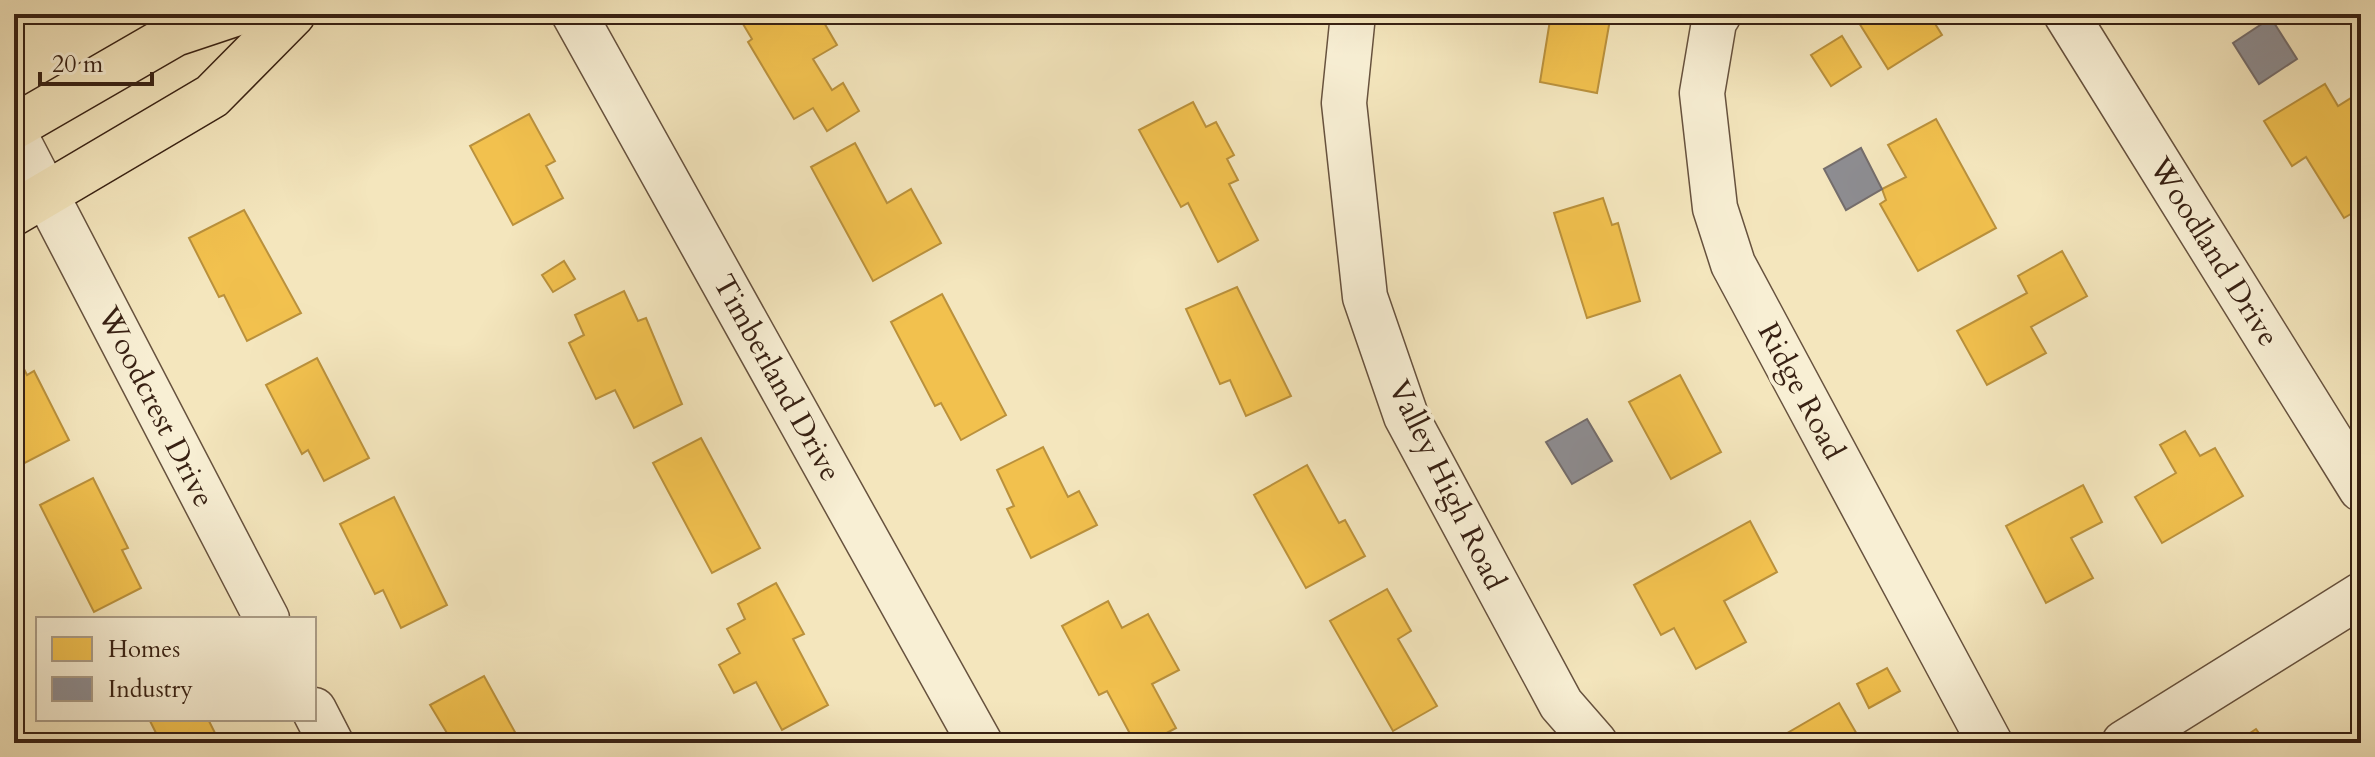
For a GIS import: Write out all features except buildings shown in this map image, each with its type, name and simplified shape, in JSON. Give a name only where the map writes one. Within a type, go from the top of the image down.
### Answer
[{"type":"main road","points":[[14,127],[175,34],[235,14]]},
{"type":"main road","points":[[30,204],[212,96],[293,14]]},
{"type":"street","name":"Timberland Drive","points":[[574,14],[980,743]]},
{"type":"street","name":"Valley High Road","points":[[1353,14],[1344,103],[1365,297],[1406,416],[1561,704],[1595,743]]},
{"type":"street","name":"Ridge Road","points":[[1719,14],[1714,22],[1702,93],[1715,208],[1733,264],[1990,743]]},
{"type":"street","name":"Woodland Drive","points":[[2066,14],[2361,489]]},
{"type":"street","name":"Woodcrest Drive","points":[[14,133],[30,204],[266,617]]},
{"type":"street","points":[[2124,743],[2361,595]]},
{"type":"street","points":[[316,714],[331,743]]}]
